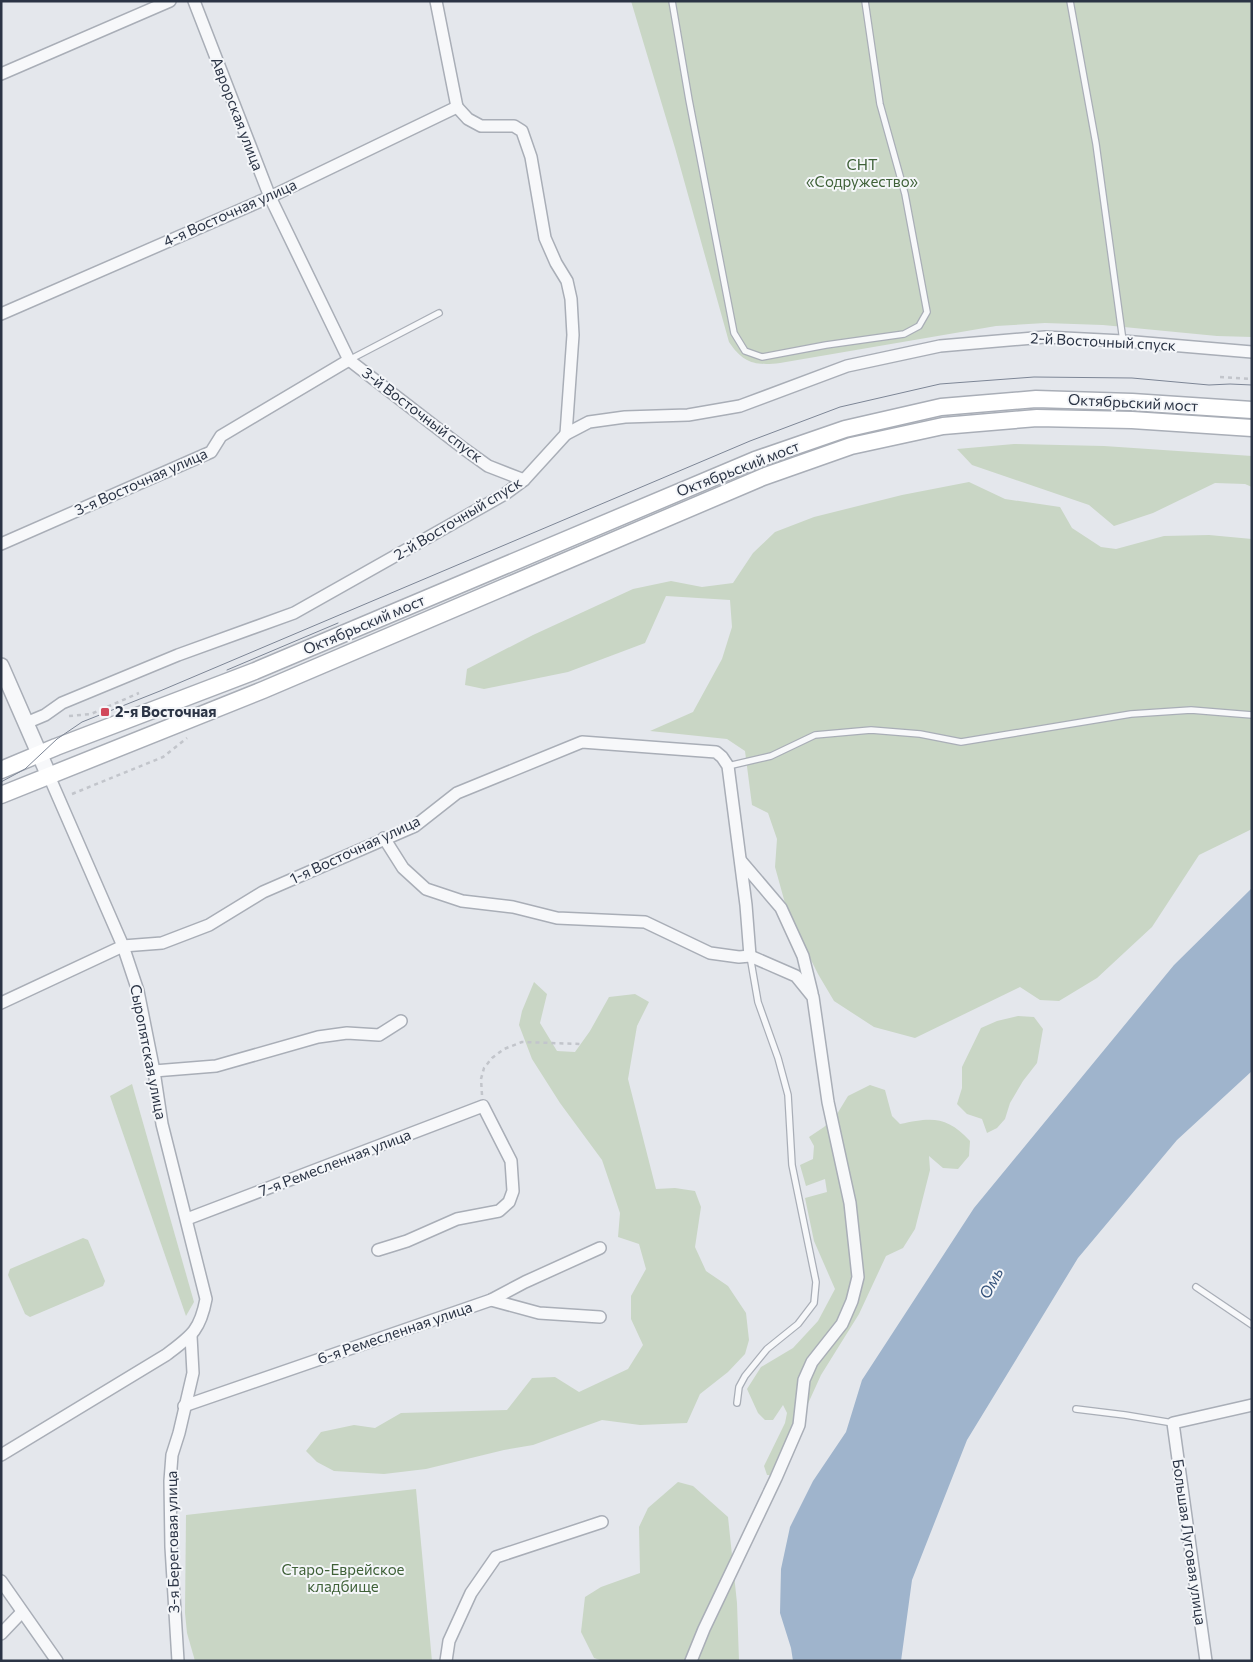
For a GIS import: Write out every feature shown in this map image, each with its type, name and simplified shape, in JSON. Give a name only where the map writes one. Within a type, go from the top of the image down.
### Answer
[{"type":"main road","name":"Октябрьский мост","points":[[1,770],[255,671],[755,460],[845,429],[941,407],[1036,399],[1132,402],[1252,410]]},
{"type":"main road","name":"Октябрьский мост","points":[[1,796],[263,690],[763,477],[852,446],[943,426],[1037,418],[1132,420],[1252,428]]},
{"type":"street","points":[[1,74],[170,1]]},
{"type":"street","name":"Аврорская улица","points":[[194,1],[270,197],[349,360]]},
{"type":"street","points":[[436,1],[457,107],[468,119],[481,126],[514,126],[522,131],[531,157],[545,238],[556,263],[567,281],[571,299],[573,335],[566,434]]},
{"type":"street","name":"4-я Восточная улица","points":[[1,314],[270,197],[457,107]]},
{"type":"street","name":"2-й Восточный спуск","points":[[26,723],[62,703],[178,655],[294,613],[505,494],[524,480],[566,434],[589,422],[625,417],[688,415],[740,406],[846,366],[940,346],[1045,337],[1123,341],[1252,352]]},
{"type":"street","name":"3-й Восточный спуск","points":[[349,360],[488,466],[524,480]]},
{"type":"street","name":"3-я Восточная улица","points":[[1,544],[211,452],[221,436],[349,360]]},
{"type":"street","name":"Сыропятская улица","points":[[1,666],[123,946],[138,991],[154,1071],[162,1124],[206,1299],[203,1316],[191,1336]]},
{"type":"street","name":"1-я Восточная улица","points":[[1,1003],[123,946],[162,943],[209,925],[263,892],[415,826],[457,794],[582,742],[716,752],[728,766]]},
{"type":"street","points":[[728,766],[741,861],[750,956]]},
{"type":"street","points":[[384,838],[404,868],[426,889],[462,901],[513,907],[557,918],[645,922],[710,954],[739,957],[750,956],[796,976],[813,998]]},
{"type":"street","points":[[690,1661],[799,1425],[804,1380],[812,1362],[842,1324],[852,1301],[858,1277],[850,1203],[828,1102],[813,998],[803,956],[781,908],[741,861]]},
{"type":"street","points":[[154,1071],[216,1066],[318,1037],[347,1033],[379,1035],[401,1021]]},
{"type":"street","points":[[378,1250],[406,1241],[457,1219],[499,1211],[509,1202],[513,1191],[511,1161],[483,1106]]},
{"type":"street","name":"7-я Ремесленная улица","points":[[187,1219],[483,1106]]},
{"type":"street","name":"6-я Ремесленная улица","points":[[184,1406],[491,1300],[525,1282],[600,1248]]},
{"type":"street","points":[[491,1300],[539,1313],[600,1317]]},
{"type":"street","points":[[1,1455],[166,1355],[191,1336]]},
{"type":"street","name":"3-я Береговая улица","points":[[178,1661],[171,1557],[170,1482],[172,1455],[193,1373],[191,1336]]},
{"type":"street","points":[[1172,1423],[1252,1404]]},
{"type":"street","name":"Большая Луговая улица","points":[[1172,1423],[1206,1661]]},
{"type":"street","points":[[446,1661],[449,1641],[471,1593],[496,1557],[602,1522]]},
{"type":"street","points":[[1,1580],[56,1661]]},
{"type":"street","points":[[1,1634],[22,1612]]},
{"type":"lane","points":[[672,1],[734,333],[745,351],[762,357],[826,345],[904,334],[919,326],[927,312],[904,194],[880,104],[865,1]]},
{"type":"lane","points":[[1070,1],[1096,144],[1123,341]]},
{"type":"lane","points":[[349,360],[439,312]]},
{"type":"lane","points":[[728,766],[771,756],[815,734],[871,730],[920,734],[961,742],[1131,714],[1191,710],[1252,715]]},
{"type":"lane","points":[[738,1402],[739,1387],[745,1376],[767,1349],[798,1324],[814,1302],[816,1282],[792,1165],[788,1095],[778,1058],[758,1002],[750,956]]},
{"type":"lane","points":[[1196,1287],[1252,1325]]},
{"type":"lane","points":[[1076,1409],[1172,1423]]},
{"type":"path","points":[[1220,377],[1252,379]]},
{"type":"path","points":[[45,714],[66,716],[91,714],[138,693]]},
{"type":"path","points":[[66,797],[91,785],[163,757],[191,735]]},
{"type":"path","points":[[483,1106],[481,1079],[484,1068],[492,1058],[504,1049],[522,1042],[581,1044]]},
{"type":"green space","name":"СНТ «Содружество»","points":[[631,1],[1252,1],[1252,337],[1217,336],[1103,325],[1045,323],[996,326],[780,363],[763,364],[750,362],[739,355],[729,342],[675,148]]},
{"type":"green space","points":[[1014,444],[1104,446],[1252,456],[1252,487],[1245,484],[1215,483],[1153,513],[1114,526],[1089,505],[972,465],[957,449]]},
{"type":"green space","points":[[969,482],[1005,499],[1060,507],[1072,528],[1101,547],[1116,549],[1164,536],[1209,535],[1252,539],[1252,829],[1199,855],[1152,927],[1097,978],[1059,1001],[1040,1000],[1020,987],[915,1038],[874,1027],[834,1001],[818,974],[788,914],[775,867],[777,839],[768,813],[752,805],[745,751],[727,739],[650,731],[693,712],[722,659],[732,627],[730,600],[666,596],[645,643],[568,672],[484,689],[465,685],[467,669],[533,635],[633,589],[671,581],[702,587],[733,583],[753,553],[775,532],[814,517],[902,495]]},
{"type":"green space","points":[[534,982],[547,994],[540,1023],[557,1051],[575,1052],[590,1031],[609,997],[635,994],[649,1002],[637,1026],[628,1079],[656,1189],[675,1188],[695,1191],[701,1207],[695,1247],[706,1271],[728,1286],[746,1313],[749,1340],[745,1354],[728,1372],[700,1394],[687,1423],[640,1425],[602,1420],[533,1445],[426,1469],[384,1474],[334,1471],[317,1462],[306,1451],[321,1432],[354,1425],[375,1428],[401,1413],[507,1410],[532,1378],[555,1377],[579,1392],[628,1369],[643,1345],[631,1319],[631,1296],[646,1269],[639,1244],[618,1237],[620,1213],[602,1160],[560,1103],[532,1059],[519,1025],[522,1011]]},
{"type":"green space","points":[[1018,1016],[1034,1017],[1043,1029],[1037,1063],[1023,1081],[1010,1103],[1005,1119],[997,1128],[987,1133],[982,1119],[967,1114],[957,1104],[962,1088],[962,1067],[981,1028],[997,1021]]},
{"type":"green space","points":[[132,1084],[194,1302],[186,1316],[110,1096]]},
{"type":"green space","points":[[870,1085],[885,1090],[892,1116],[900,1124],[921,1120],[938,1120],[954,1127],[970,1141],[969,1156],[958,1169],[943,1168],[929,1156],[930,1170],[915,1229],[903,1248],[886,1256],[859,1314],[821,1375],[806,1408],[793,1423],[774,1471],[767,1475],[764,1466],[785,1423],[787,1413],[783,1405],[773,1420],[765,1420],[758,1413],[747,1389],[761,1367],[793,1348],[818,1321],[835,1289],[814,1241],[805,1198],[827,1192],[825,1179],[806,1186],[800,1165],[813,1159],[814,1146],[809,1137],[824,1127],[837,1114],[848,1096]]},
{"type":"green space","points":[[83,1238],[88,1240],[105,1281],[103,1286],[30,1317],[25,1314],[8,1275],[10,1269]]},
{"type":"green space","points":[[678,1482],[693,1486],[728,1517],[737,1603],[739,1661],[603,1661],[594,1658],[581,1632],[585,1597],[601,1587],[640,1573],[639,1527],[648,1508]]},
{"type":"green space","name":"Старо-Еврейское кладбище","points":[[416,1489],[432,1661],[195,1661],[187,1633],[185,1613],[186,1515]]},
{"type":"water","name":"Омь","points":[[1252,888],[1252,1071],[1177,1140],[1078,1258],[967,1440],[912,1580],[901,1661],[793,1661],[780,1613],[781,1569],[790,1527],[813,1481],[846,1432],[862,1380],[974,1208],[1174,965]]},
{"type":"tram line","points":[[1,782],[25,769],[57,739],[82,722],[160,691],[750,441],[840,407],[940,384],[1034,377],[1132,378],[1209,385],[1252,385]]},
{"type":"tram line","points":[[227,670],[338,623]]},
{"type":"place","name":"2-я Восточная","points":[[105,712]]}]
